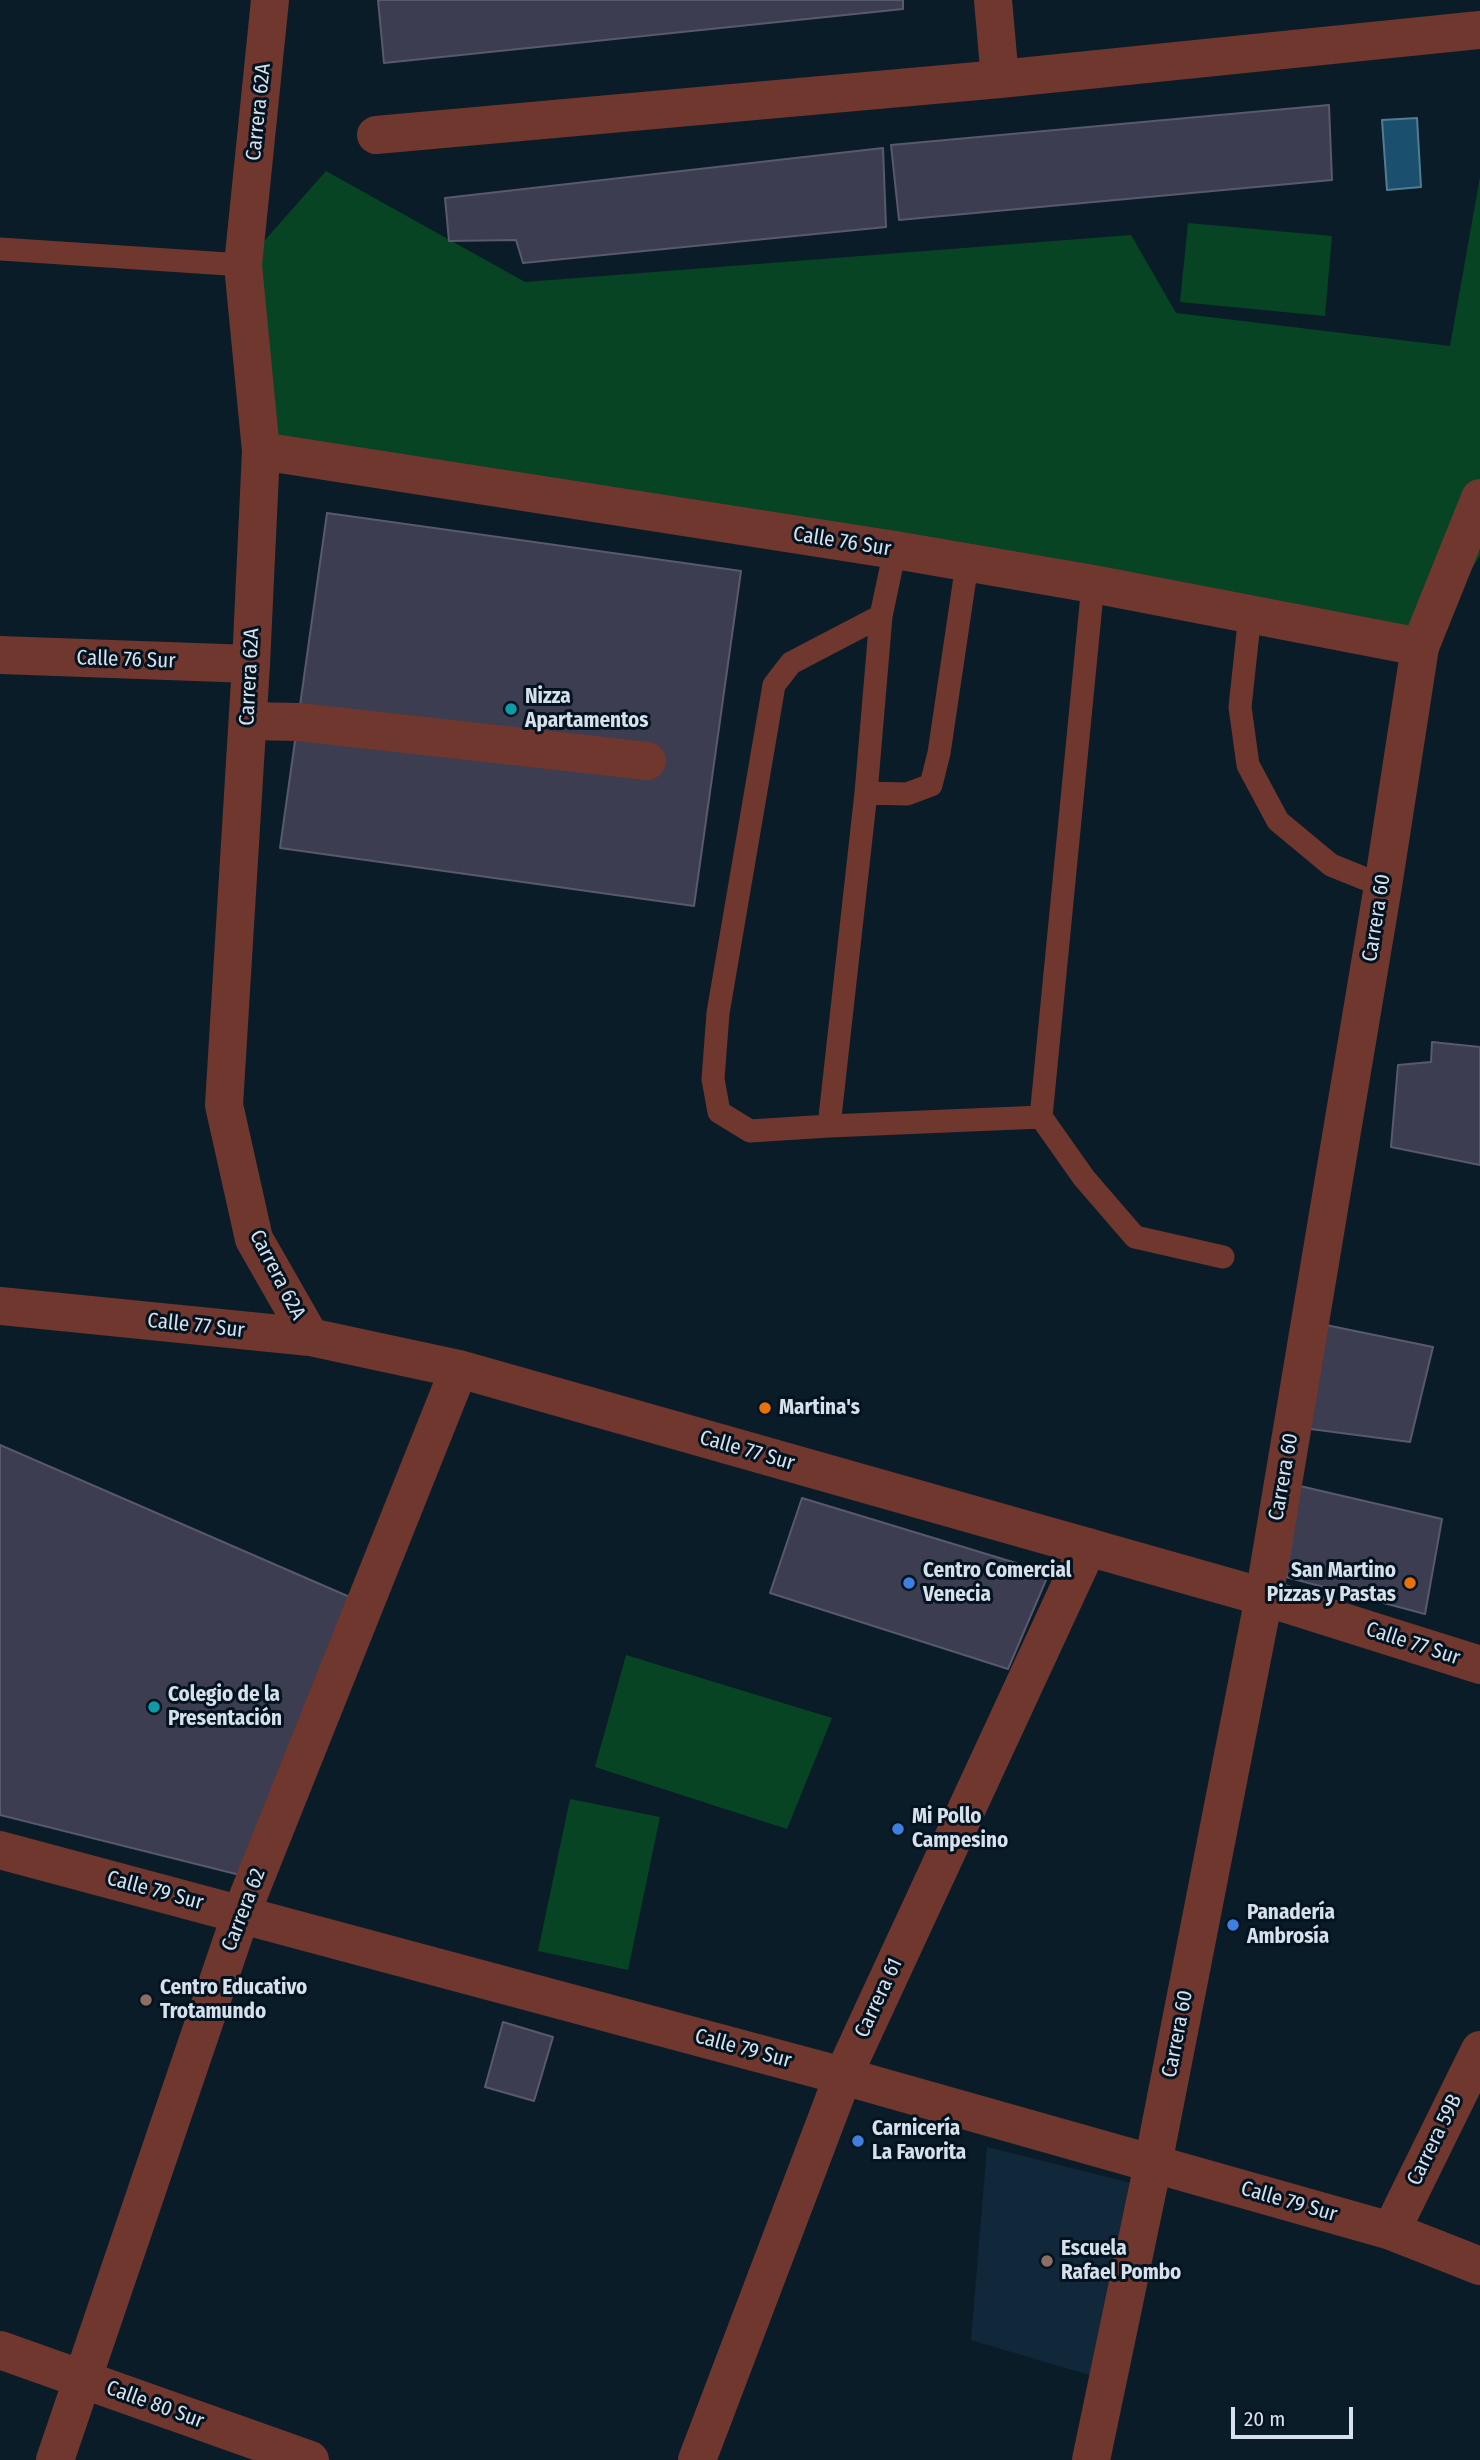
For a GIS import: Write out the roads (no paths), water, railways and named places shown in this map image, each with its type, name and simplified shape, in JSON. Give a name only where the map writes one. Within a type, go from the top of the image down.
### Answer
[{"type":"street","name":"Carrera 62A","points":[[270,0],[243,265],[261,451],[248,721],[224,1105],[254,1238],[310,1337]]},
{"type":"street","points":[[993,0],[1000,79]]},
{"type":"street","points":[[376,135],[1000,79],[1480,30]]},
{"type":"street","name":"Calle 76 Sur","points":[[261,451],[895,550],[1093,584],[1420,646]]},
{"type":"street","name":"Carrera 60","points":[[1091,2460],[1153,2164],[1264,1597],[1383,886],[1420,646],[1480,498]]},
{"type":"street","name":"Calle 76 Sur","points":[[0,655],[251,664]]},
{"type":"street","points":[[248,721],[299,722],[647,761]]},
{"type":"street","name":"Calle 77 Sur","points":[[0,1306],[310,1337],[459,1369],[1264,1597],[1480,1665]]},
{"type":"street","name":"Carrera 62","points":[[55,2460],[241,1914],[459,1369]]},
{"type":"street","name":"Carrera 61","points":[[697,2460],[844,2076],[1088,1547]]},
{"type":"street","name":"Calle 79 Sur","points":[[0,1850],[844,2076],[1391,2231],[1480,2266]]},
{"type":"street","name":"Carrera 59B","points":[[1391,2231],[1480,2050]]},
{"type":"street","name":"Calle 80 Sur","points":[[0,2350],[310,2460]]},
{"type":"lane","points":[[0,249],[243,265]]},
{"type":"lane","points":[[829,1126],[866,793],[881,616],[895,550]]},
{"type":"lane","points":[[866,793],[907,794],[932,785],[967,564]]},
{"type":"lane","points":[[1093,584],[1041,1117],[1084,1178],[1135,1237],[1223,1257]]},
{"type":"lane","points":[[1250,614],[1240,707],[1248,765],[1278,821],[1331,865],[1383,886]]},
{"type":"lane","points":[[881,616],[791,663],[774,685],[718,1013],[713,1079],[719,1112],[750,1131],[1041,1117]]},
{"type":"place","name":"Nizza Apartamentos","points":[[511,709]]},
{"type":"place","name":"Martina's","points":[[765,1408]]},
{"type":"place","name":"Centro Comercial Venecia","points":[[909,1583]]},
{"type":"place","name":"San Martino Pizzas y Pastas","points":[[1410,1583]]},
{"type":"place","name":"Colegio de la Presentación","points":[[154,1707]]},
{"type":"place","name":"Mi Pollo Campesino","points":[[898,1829]]},
{"type":"place","name":"Panadería Ambrosía","points":[[1233,1925]]},
{"type":"place","name":"Centro Educativo Trotamundo","points":[[146,2000]]},
{"type":"place","name":"Carnicería La Favorita","points":[[858,2141]]},
{"type":"place","name":"Escuela Rafael Pombo","points":[[1047,2261]]}]
